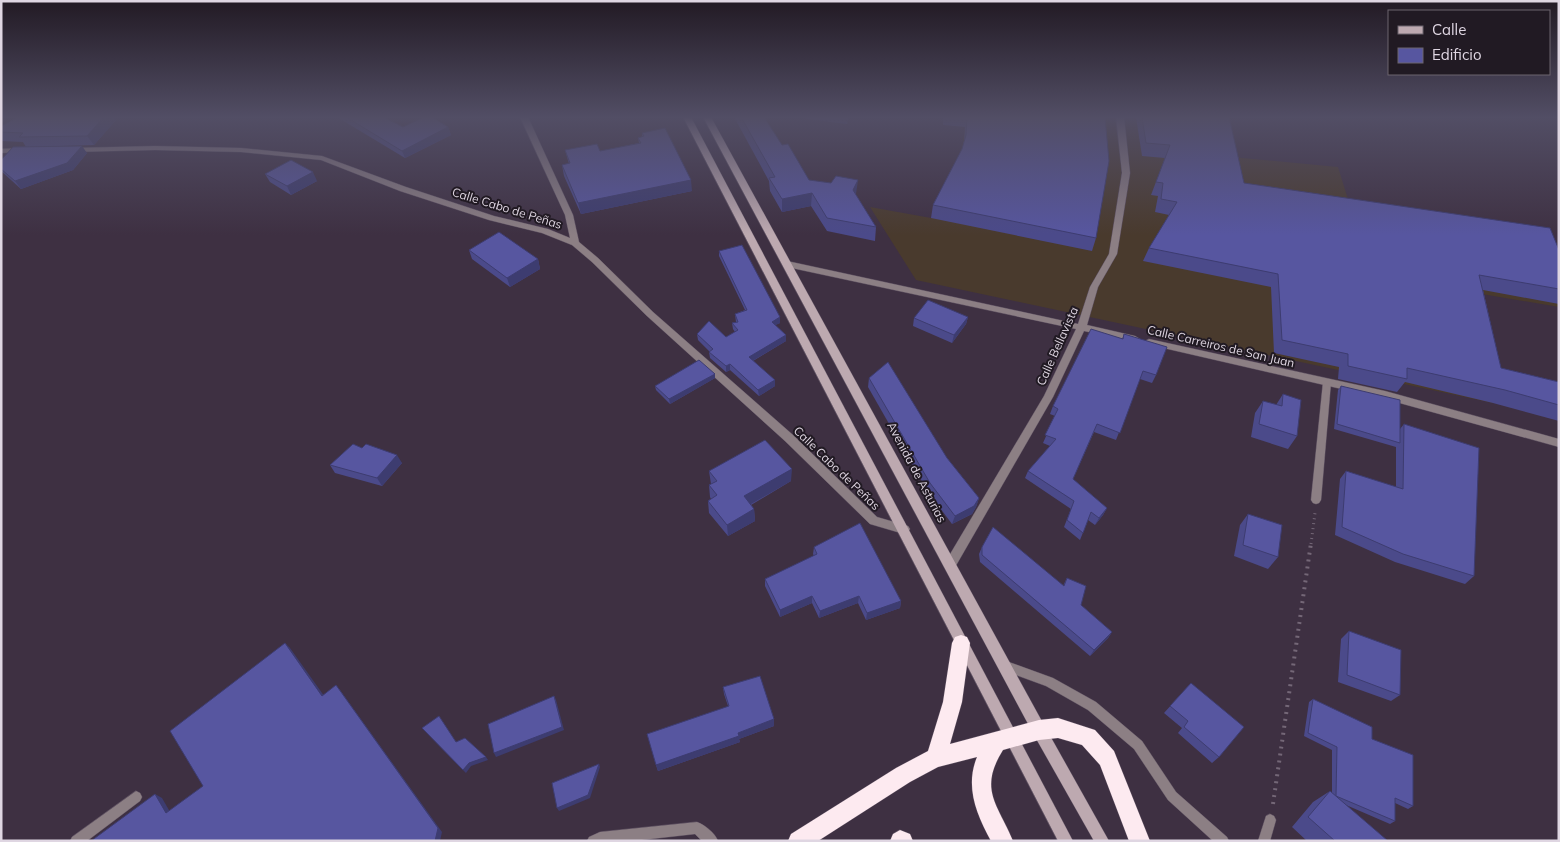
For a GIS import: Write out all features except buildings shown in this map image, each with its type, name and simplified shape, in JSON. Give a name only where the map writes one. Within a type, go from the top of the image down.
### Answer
[{"type":"highway","points":[[936,758],[944,737],[954,697],[961,643]]},
{"type":"highway","points":[[798,841],[903,774],[936,758],[1039,730],[1058,728],[1076,732],[1088,738],[1107,758],[1140,841]]},
{"type":"highway","points":[[1003,740],[981,774],[984,801],[992,824],[1003,841]]},
{"type":"main road","points":[[707,156],[904,529],[961,643],[1003,740],[1066,841]]},
{"type":"main road","name":"Avenida de Asturias","points":[[728,156],[1039,730],[1102,841]]},
{"type":"street","name":"Calle Cabo de Peñas","points":[[305,156],[322,158],[403,189],[492,218],[545,231],[575,243],[650,314],[754,405],[874,521],[904,529]]},
{"type":"street","points":[[542,156],[569,214],[575,243]]},
{"type":"street","name":"Calle Bellavista","points":[[950,565],[1048,397],[1082,327],[1094,287],[1113,254],[1126,173],[1124,156]]},
{"type":"street","name":"Calle Carreiros de San Juan","points":[[787,264],[1082,327],[1385,395],[1559,443]]},
{"type":"lane","points":[[1316,500],[1327,382]]},
{"type":"lane","points":[[1006,666],[1049,682],[1092,706],[1138,745],[1172,796],[1223,841]]},
{"type":"lane","points":[[76,841],[136,797]]},
{"type":"lane","points":[[1264,841],[1270,820]]},
{"type":"lane","points":[[593,841],[600,838],[697,828],[712,841]]},
{"type":"path","points":[[1270,820],[1316,500]]},
{"type":"shaded area","points":[[961,156],[1232,156],[1338,167],[1351,209],[1559,274],[1559,307],[1470,292],[1493,403],[916,280],[870,207],[931,218],[960,162]]}]
